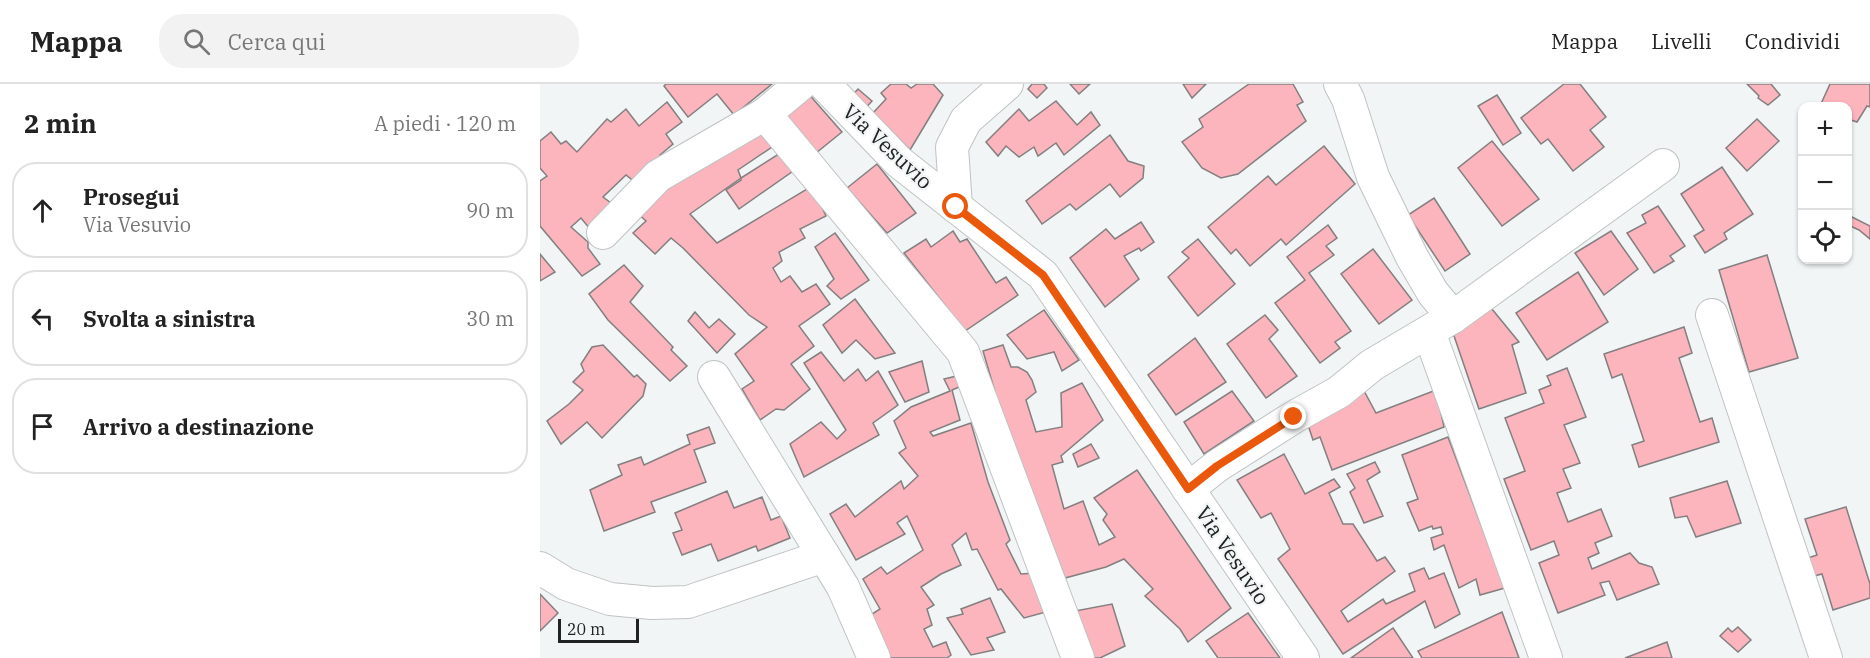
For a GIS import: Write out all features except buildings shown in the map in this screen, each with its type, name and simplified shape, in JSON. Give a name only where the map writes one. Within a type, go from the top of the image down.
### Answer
[{"type":"street","points":[[603,233],[658,176],[765,114],[801,84]]},
{"type":"street","name":"Via Vesuvio","points":[[824,84],[899,162],[1043,275],[1303,658]]},
{"type":"street","points":[[956,207],[952,147],[966,120],[1007,84]]},
{"type":"street","points":[[1340,84],[1348,99],[1373,177],[1412,257],[1433,292],[1546,658]]},
{"type":"street","points":[[765,114],[963,352],[1078,658]]},
{"type":"street","points":[[1188,489],[1217,466],[1294,417],[1339,392],[1372,365],[1441,324],[1663,165]]},
{"type":"street","points":[[1712,315],[1826,658]]},
{"type":"street","points":[[714,377],[843,587],[874,658]]},
{"type":"street","points":[[540,568],[566,584],[610,598],[652,603],[688,602],[824,556]]},
{"type":"route","points":[[956,207],[1043,275],[1188,489],[1217,466],[1294,417]]}]
